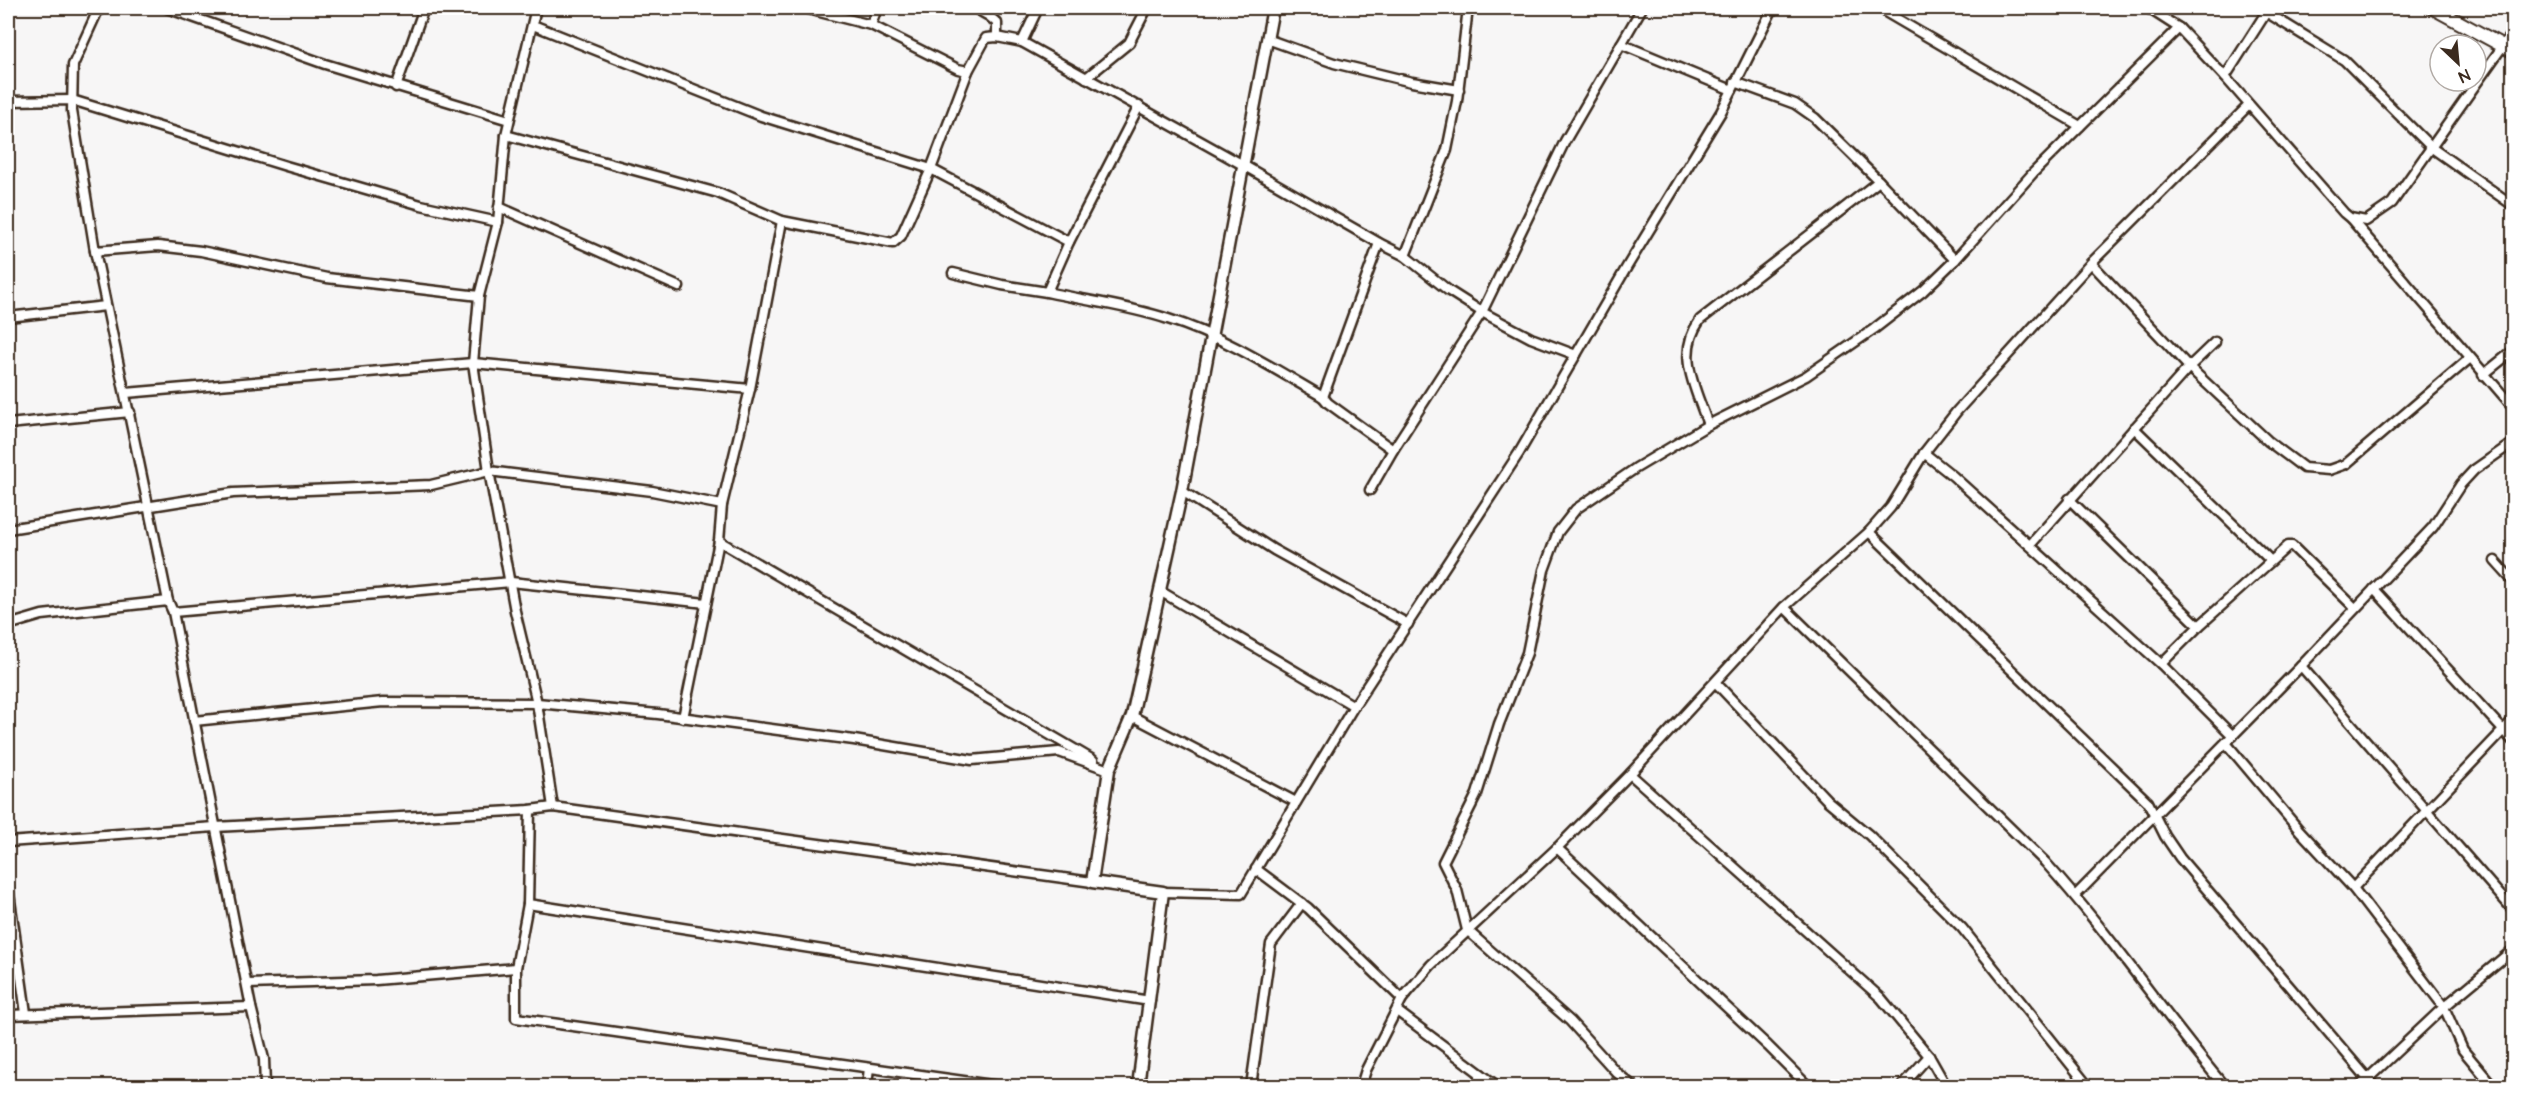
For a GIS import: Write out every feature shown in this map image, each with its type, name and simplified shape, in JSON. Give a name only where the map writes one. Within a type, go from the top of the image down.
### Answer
[{"type":"main road","points":[[2433,8],[2514,52]]},
{"type":"street","points":[[99,8],[73,65],[72,111],[95,251],[168,601],[173,612],[251,1007],[264,1059],[265,1086]]},
{"type":"street","points":[[167,8],[396,87],[509,120]]},
{"type":"street","points":[[396,87],[424,8]]},
{"type":"street","points":[[536,8],[506,135],[498,222],[479,296],[473,363],[489,471],[515,611],[537,703],[553,807]]},
{"type":"street","points":[[804,8],[871,25],[958,69],[968,70]]},
{"type":"street","points":[[871,25],[877,8]]},
{"type":"street","points":[[975,8],[990,16],[997,23],[998,37]]},
{"type":"street","points":[[1022,42],[1038,8]]},
{"type":"street","points":[[1086,78],[1129,43],[1147,8]]},
{"type":"street","points":[[1092,882],[1109,770],[1132,716],[1182,491],[1273,8]]},
{"type":"street","points":[[1405,256],[1448,150],[1459,90],[1468,8]]},
{"type":"street","points":[[1370,490],[1393,450],[1482,312],[1565,141],[1642,8]]},
{"type":"street","points":[[8,842],[553,807],[1162,892],[1241,894],[1354,706],[1519,453],[1721,112],[1773,8]]},
{"type":"street","points":[[2148,8],[2179,28],[2226,77],[2514,408]]},
{"type":"street","points":[[2226,77],[2267,10],[2344,60],[2432,148],[2514,206]]},
{"type":"street","points":[[1887,12],[2080,126]]},
{"type":"street","points":[[533,25],[761,117],[931,169],[1069,242]]},
{"type":"street","points":[[1633,1086],[1617,1073],[1570,1021],[1467,930],[1457,890],[1443,862],[1477,794],[1499,724],[1527,653],[1544,570],[1558,532],[1576,509],[1636,468],[1708,425],[1806,376],[1923,291],[1955,260],[2033,172],[2179,28]]},
{"type":"street","points":[[2350,218],[2366,221],[2392,203],[2432,148],[2501,44],[2514,30]]},
{"type":"street","points":[[506,135],[718,193],[782,221],[893,243],[901,236],[931,169],[968,70],[986,38],[998,37],[1022,42],[1405,256],[1449,291],[1482,312],[1531,338],[1576,355]]},
{"type":"street","points":[[1267,39],[1334,63],[1412,82],[1459,90]]},
{"type":"street","points":[[1621,44],[1733,86],[1795,104],[1815,118],[1955,260]]},
{"type":"street","points":[[8,101],[72,100],[421,205],[498,222]]},
{"type":"street","points":[[1361,1086],[1366,1070],[1402,999],[1431,965],[1557,848],[1630,774],[1784,607],[1869,532],[1891,507],[1924,453],[1956,411],[2091,264],[2249,105]]},
{"type":"street","points":[[1047,292],[1069,242],[1139,106]]},
{"type":"street","points":[[1708,425],[1687,360],[1690,337],[1694,328],[1700,320],[1879,181]]},
{"type":"street","points":[[499,207],[679,287]]},
{"type":"street","points":[[683,718],[719,541],[722,506],[750,389],[782,221]]},
{"type":"street","points":[[1323,396],[1379,243]]},
{"type":"street","points":[[95,251],[158,246],[201,251],[327,278],[479,296]]},
{"type":"street","points":[[2091,264],[2189,367],[2268,441],[2304,468],[2329,471],[2346,464],[2469,359]]},
{"type":"street","points":[[953,273],[1167,319],[1212,337],[1257,358],[1323,396],[1328,403],[1393,450]]},
{"type":"street","points":[[8,317],[106,306]]},
{"type":"street","points":[[2030,544],[2189,367],[2215,342]]},
{"type":"street","points":[[2483,375],[2514,350]]},
{"type":"street","points":[[126,393],[473,363],[750,389]]},
{"type":"street","points":[[8,424],[130,412]]},
{"type":"street","points":[[2134,428],[2270,560]]},
{"type":"street","points":[[2075,896],[2374,589],[2433,526],[2461,484],[2474,470],[2514,442]]},
{"type":"street","points":[[1924,453],[2030,544],[2162,664],[2234,735]]},
{"type":"street","points":[[8,529],[233,493],[431,486],[489,471],[652,491],[722,506]]},
{"type":"street","points":[[1182,491],[1274,550],[1408,624]]},
{"type":"street","points":[[2069,499],[2199,626]]},
{"type":"street","points":[[1869,532],[2148,802],[2165,836],[2180,858],[2371,1083]]},
{"type":"street","points":[[719,541],[1109,770]]},
{"type":"street","points":[[2162,664],[2199,626],[2284,547],[2292,546],[2355,608]]},
{"type":"street","points":[[2495,561],[2514,582]]},
{"type":"street","points":[[173,612],[511,582],[706,603]]},
{"type":"street","points":[[2374,589],[2514,742]]},
{"type":"street","points":[[1160,591],[1354,706]]},
{"type":"street","points":[[8,625],[42,615],[168,601]]},
{"type":"street","points":[[1784,607],[2045,862],[2075,896],[2176,1029],[2224,1086]]},
{"type":"street","points":[[2301,666],[2514,911]]},
{"type":"street","points":[[1716,683],[1828,801],[1869,835],[1962,928],[2088,1086]]},
{"type":"street","points":[[194,721],[383,702],[537,703],[683,718],[854,740],[972,760],[1059,752],[1109,770]]},
{"type":"street","points":[[1132,716],[1296,802]]},
{"type":"street","points":[[2353,888],[2514,719]]},
{"type":"street","points":[[2226,743],[2300,831],[2353,888],[2444,1007],[2463,1050],[2493,1086]]},
{"type":"street","points":[[1630,774],[1881,998],[1929,1056],[1946,1086]]},
{"type":"street","points":[[530,810],[528,904],[516,968],[516,1018],[999,1086]]},
{"type":"street","points":[[1557,848],[1808,1086]]},
{"type":"street","points":[[1256,869],[1302,903],[1402,999]]},
{"type":"street","points":[[8,886],[26,1013]]},
{"type":"street","points":[[1138,1086],[1162,892]]},
{"type":"street","points":[[1251,1086],[1271,944],[1302,903]]},
{"type":"street","points":[[528,904],[1150,1001]]},
{"type":"street","points":[[2360,1086],[2371,1083],[2444,1007],[2514,949]]},
{"type":"street","points":[[248,984],[376,980],[516,968]]},
{"type":"street","points":[[8,1015],[251,1007]]},
{"type":"street","points":[[1397,1011],[1497,1086]]},
{"type":"street","points":[[1902,1086],[1929,1056]]},
{"type":"street","points":[[867,1086],[869,1068]]},
{"type":"street","points":[[1477,1086],[1481,1074]]}]
